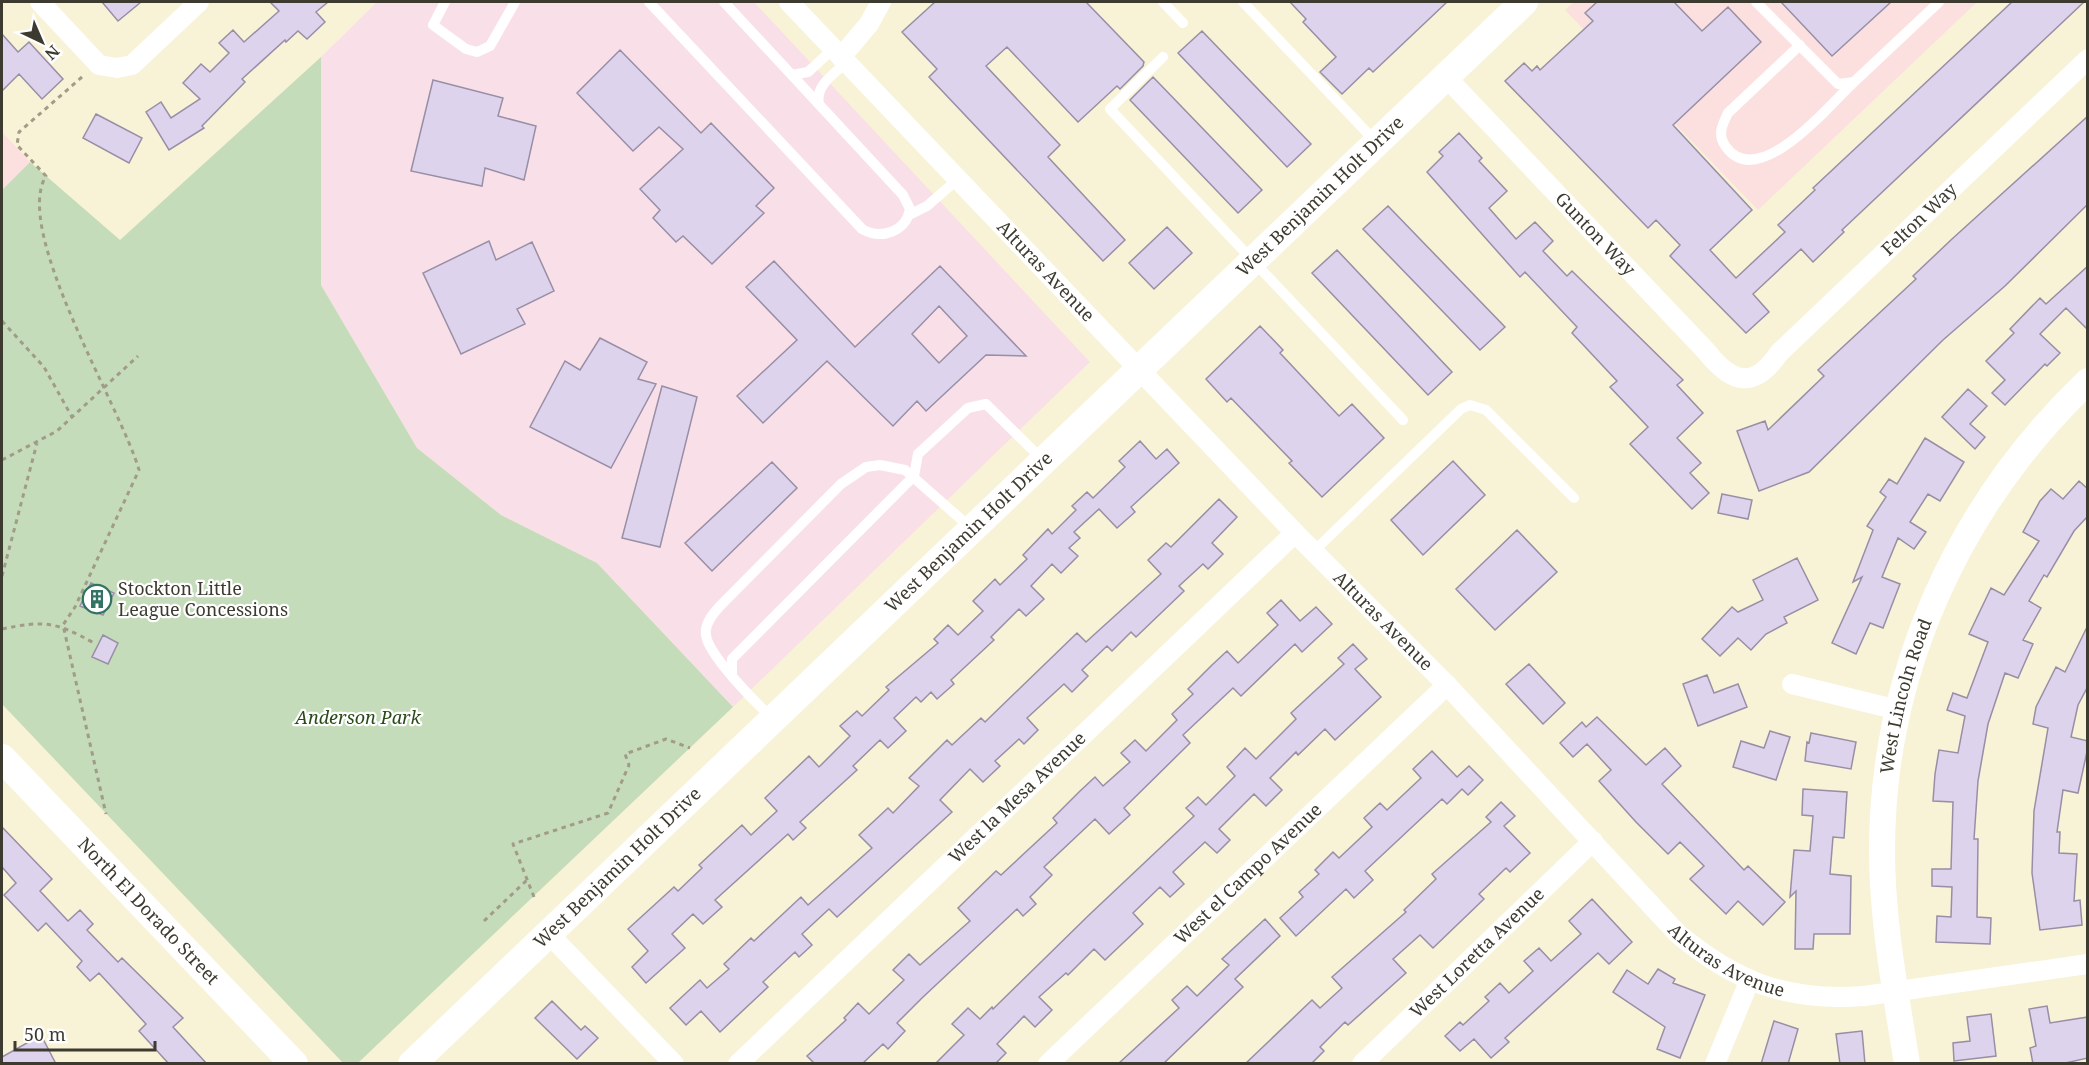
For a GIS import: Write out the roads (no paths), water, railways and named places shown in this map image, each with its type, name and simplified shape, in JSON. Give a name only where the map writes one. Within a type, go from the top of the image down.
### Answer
[{"type":"main road","name":"West Benjamin Holt Drive","points":[[412,1064],[547,932],[1524,2]]},
{"type":"main road","name":"North El Dorado Street","points":[[2,758],[294,1064]]},
{"type":"street","points":[[40,2],[99,65],[117,68],[132,65],[199,2]]},
{"type":"street","name":"Alturas Avenue","points":[[789,2],[1313,552],[1447,685],[1677,933],[1721,967],[1749,982],[1828,999],[1895,992],[2088,964]]},
{"type":"street","points":[[840,56],[869,24],[881,2]]},
{"type":"street","name":"Felton Way","points":[[1750,377],[1768,369],[1779,353],[2088,59]]},
{"type":"street","name":"Gunton Way","points":[[1445,76],[1706,351],[1722,372],[1736,377],[1750,377]]},
{"type":"street","name":"West Lincoln Road","points":[[1907,1064],[1895,992],[1882,852],[1885,780],[1898,710],[1914,650],[1928,612],[1964,536],[2020,452],[2088,381]]},
{"type":"street","name":"West la Mesa Avenue","points":[[738,1064],[1295,533]]},
{"type":"street","points":[[1792,684],[1898,710]]},
{"type":"street","name":"West el Campo Avenue","points":[[1048,1064],[1447,685]]},
{"type":"street","name":"West Loretta Avenue","points":[[1362,1064],[1593,842]]},
{"type":"street","points":[[547,932],[674,1064]]},
{"type":"street","points":[[1715,1064],[1749,982]]},
{"type":"lane","points":[[445,2],[433,25],[466,49],[477,52],[490,46],[515,2]]},
{"type":"lane","points":[[650,2],[862,229],[874,234],[891,234],[909,215],[927,206],[958,179]]},
{"type":"lane","points":[[724,2],[903,195],[909,203],[909,215]]},
{"type":"lane","points":[[1163,2],[1183,23]]},
{"type":"lane","points":[[1243,2],[1376,142]]},
{"type":"lane","points":[[1756,2],[1838,84],[1854,82]]},
{"type":"lane","points":[[1800,45],[1728,113],[1721,126],[1721,135],[1726,146],[1735,156],[1748,160],[1774,155],[1939,2]]},
{"type":"lane","points":[[819,104],[818,93],[840,56]]},
{"type":"lane","points":[[792,75],[808,72],[840,56]]},
{"type":"lane","points":[[1163,57],[1110,109],[1251,262],[1403,420]]},
{"type":"lane","points":[[732,674],[732,659],[914,476],[918,454],[968,408],[987,404],[1043,460]]},
{"type":"lane","points":[[1313,552],[1461,409],[1470,405],[1486,410],[1574,498]]},
{"type":"lane","points":[[772,718],[713,651],[705,634],[713,613],[850,476],[866,467],[896,466],[914,476],[949,511],[971,528]]},
{"type":"place","name":"Stockton Little League Concessions","points":[[97,599]]},
{"type":"park label","name":"Anderson Park","points":[[358,718]]}]
